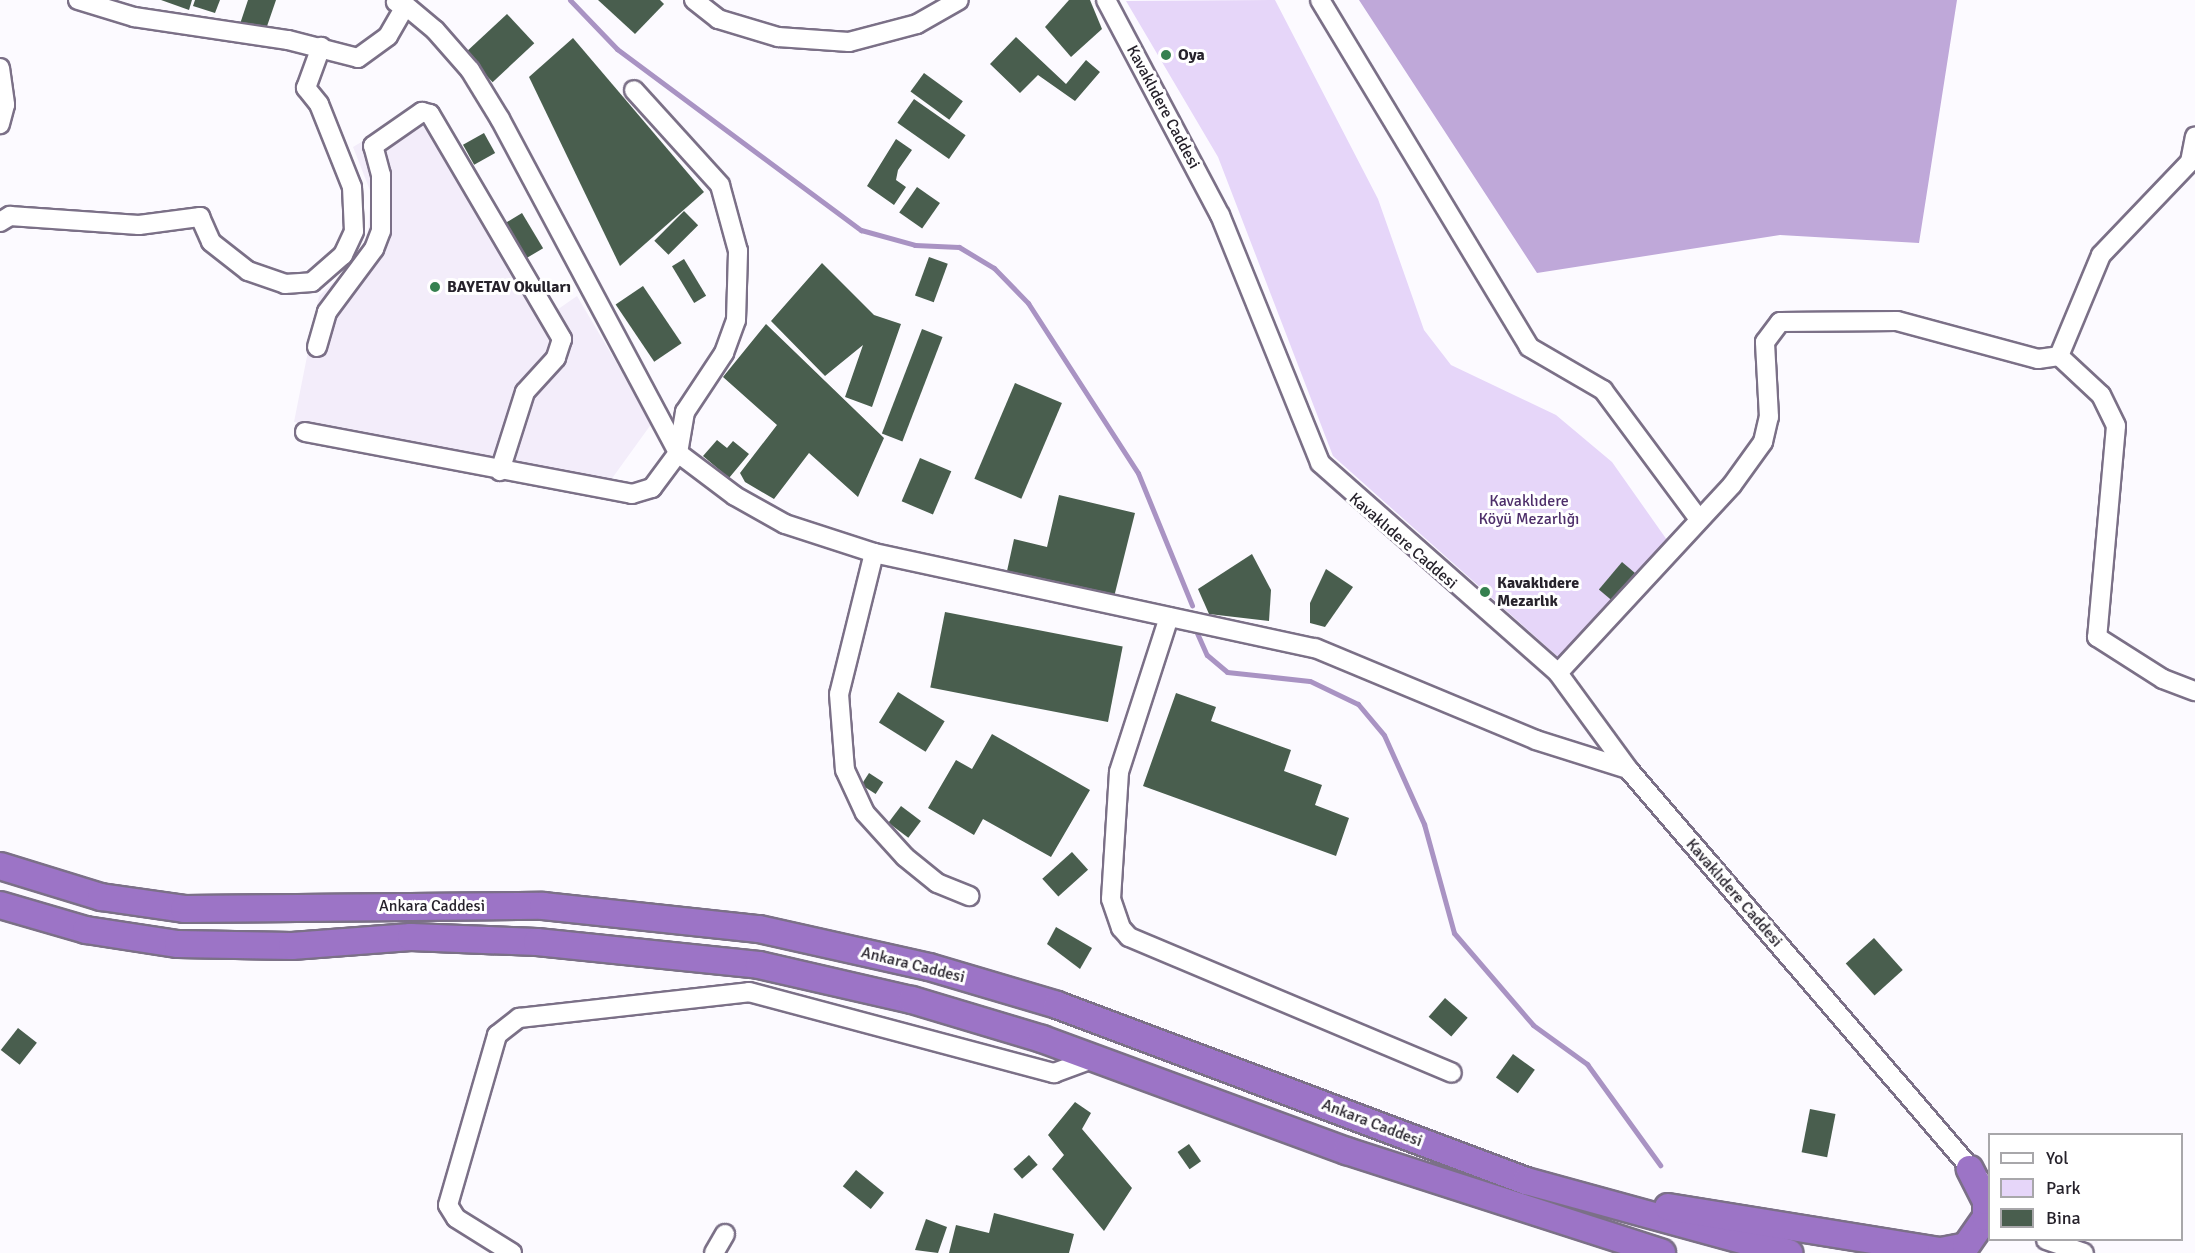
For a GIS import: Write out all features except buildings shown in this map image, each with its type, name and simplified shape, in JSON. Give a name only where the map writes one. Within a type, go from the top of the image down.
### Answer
[{"type":"highway","name":"Ankara Caddesi","points":[[0,866],[100,897],[184,909],[543,906],[759,929],[929,967],[1057,1005],[1526,1181],[1789,1253]]},
{"type":"highway","name":"Ankara Caddesi","points":[[0,904],[86,930],[178,944],[292,946],[411,937],[537,942],[759,965],[912,1000],[1095,1058],[1525,1212],[1662,1253]]},
{"type":"highway","points":[[1526,1181],[1941,1251],[1966,1246],[1986,1217],[1986,1201],[1970,1169]]},
{"type":"street","points":[[78,0],[134,17],[321,47],[358,58],[375,50],[399,2],[435,30],[470,70],[500,119],[678,453],[735,496],[785,524],[874,553],[1315,648],[1536,740],[1628,769]]},
{"type":"street","points":[[694,0],[717,19],[778,37],[849,42],[917,24],[958,0]]},
{"type":"street","name":"Kavaklıdere Caddesi","points":[[1106,0],[1220,215],[1320,463],[1558,673],[1628,769],[1988,1188]]},
{"type":"street","points":[[1320,0],[1529,347],[1603,390],[1698,518]]},
{"type":"street","points":[[0,222],[10,216],[140,225],[200,217],[211,242],[248,271],[285,284],[312,282],[343,255],[354,231],[352,187],[319,104],[306,88],[321,47]]},
{"type":"street","points":[[0,68],[5,105],[0,124]]},
{"type":"street","points":[[305,432],[500,471],[641,493],[678,453],[685,412],[724,353],[736,320],[738,251],[720,185],[634,90]]},
{"type":"street","points":[[317,347],[327,312],[374,249],[381,231],[381,175],[373,146],[422,112],[430,114],[562,339],[556,358],[525,393],[500,471]]},
{"type":"street","points":[[2059,356],[2101,255],[2193,165],[2195,136]]},
{"type":"street","points":[[1558,673],[1698,518],[1763,442],[1769,417],[1765,342],[1780,322],[1897,321],[2038,359],[2059,356]]},
{"type":"street","points":[[2059,356],[2101,395],[2116,426],[2097,637],[2163,679],[2195,691]]},
{"type":"street","points":[[874,553],[839,694],[845,770],[865,813],[905,857],[937,883],[970,896]]},
{"type":"street","points":[[1169,617],[1119,772],[1111,898],[1121,928],[1129,937],[1452,1074]]},
{"type":"street","points":[[512,1253],[456,1218],[448,1205],[497,1035],[519,1018],[749,992],[1054,1074],[1095,1058]]},
{"type":"street","points":[[714,1253],[724,1234]]},
{"type":"street","points":[[2051,1241],[2084,1253]]},
{"type":"shaded area","points":[[1359,0],[1957,0],[1919,243],[1780,235],[1537,273]]},
{"type":"shaded area","name":"BAYETAV Okulları","points":[[423,105],[554,312],[577,296],[652,423],[608,484],[294,422],[319,296],[356,262],[368,231],[371,193],[353,147]]},
{"type":"green space","name":"Kavaklıdere Köyü Mezarlığı","points":[[1275,0],[1378,199],[1424,330],[1451,365],[1556,415],[1612,462],[1667,540],[1565,663],[1333,456],[1218,157],[1126,1]]},
{"type":"waterway","points":[[570,0],[617,49],[861,230],[915,245],[959,247],[994,268],[1028,303],[1138,473],[1192,605]]},
{"type":"waterway","points":[[1197,633],[1207,655],[1227,672],[1310,681],[1358,704],[1384,735],[1424,824],[1454,933],[1533,1025],[1587,1064],[1660,1165]]},
{"type":"place","name":"Oya","points":[[1166,55]]},
{"type":"place","name":"BAYETAV Okulları","points":[[435,287]]},
{"type":"place","name":"Kavaklıdere Mezarlık","points":[[1485,592]]}]
